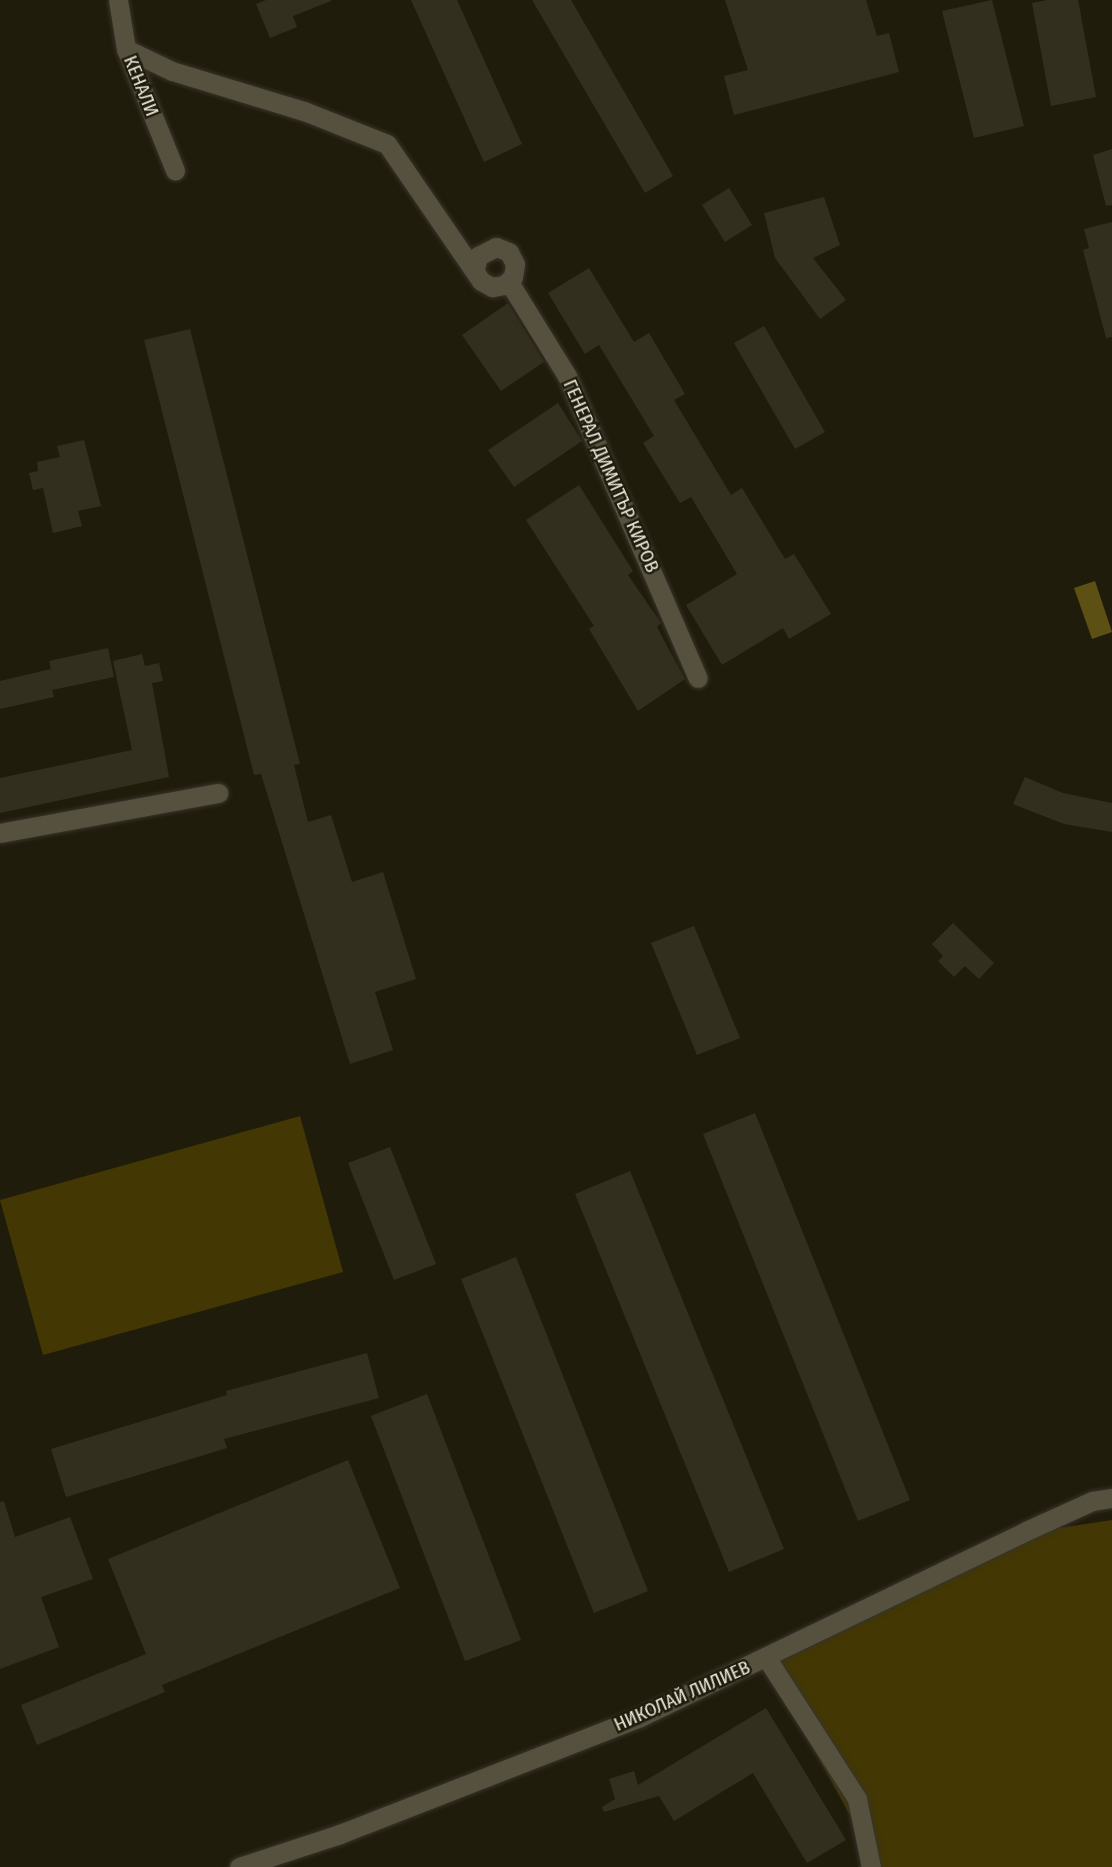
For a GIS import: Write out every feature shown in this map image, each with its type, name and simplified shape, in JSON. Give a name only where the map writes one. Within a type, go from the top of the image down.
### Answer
[{"type":"street","name":"КЕНАЛИ","points":[[118,0],[126,49],[175,170]]},
{"type":"street","points":[[126,49],[172,71],[304,111],[387,144],[455,241],[475,269],[486,285],[509,282],[515,270],[513,257],[503,248],[455,241]]},
{"type":"street","points":[[475,269],[478,256],[489,248]]},
{"type":"street","name":"ГЕНЕРАЛ ДИМИТЪР КИРОВ","points":[[509,282],[567,376],[698,678]]},
{"type":"street","points":[[0,833],[218,793]]},
{"type":"street","name":"НИКОЛАЙ ЛИЛИЕВ","points":[[239,1867],[340,1834],[640,1717],[1026,1531],[1092,1501],[1112,1498]]},
{"type":"street","points":[[766,1657],[857,1799],[871,1867]]},
{"type":"shaded area","points":[[1095,581],[1112,632],[1092,639],[1074,588]]},
{"type":"shaded area","points":[[300,1116],[343,1272],[43,1355],[0,1200]]},
{"type":"shaded area","points":[[1112,1520],[1112,1867],[858,1867],[862,1864],[863,1839],[769,1667],[1052,1529]]},
{"type":"building","points":[[266,0],[331,1],[293,16],[297,27],[270,38],[256,4]]},
{"type":"building","points":[[411,0],[457,0],[522,144],[484,162]]},
{"type":"building","points":[[532,0],[571,0],[673,176],[645,193]]},
{"type":"building","points":[[725,0],[866,0],[877,36],[889,33],[899,72],[734,115],[724,76],[748,70]]},
{"type":"building","points":[[992,0],[1024,126],[974,138],[942,11]]},
{"type":"building","points":[[1078,0],[1096,97],[1051,106],[1032,3]]},
{"type":"building","points":[[1112,149],[1112,205],[1106,206],[1093,155]]},
{"type":"building","points":[[729,188],[752,225],[725,242],[702,205]]},
{"type":"building","points":[[824,197],[840,245],[813,258],[846,300],[820,319],[775,258],[764,213]]},
{"type":"building","points":[[1112,222],[1112,337],[1106,338],[1083,250],[1089,248],[1084,229]]},
{"type":"building","points":[[589,268],[634,342],[649,333],[685,394],[674,400],[731,495],[742,488],[785,559],[794,554],[831,614],[789,639],[783,628],[722,665],[686,605],[737,574],[691,497],[680,503],[643,443],[654,436],[599,345],[585,354],[548,293]]},
{"type":"building","points":[[508,303],[544,362],[501,391],[462,335]]},
{"type":"building","points":[[764,326],[825,432],[795,449],[734,343]]},
{"type":"building","points":[[190,329],[300,764],[294,765],[308,822],[331,815],[352,882],[383,872],[416,979],[375,992],[393,1050],[350,1064],[261,774],[254,775],[144,340]]},
{"type":"building","points":[[558,403],[582,441],[514,487],[488,450]]},
{"type":"building","points":[[84,440],[101,506],[78,511],[82,526],[53,533],[43,488],[33,490],[29,473],[38,471],[37,462],[60,457],[57,446]]},
{"type":"building","points":[[579,485],[633,571],[628,575],[661,623],[657,627],[685,679],[638,711],[589,629],[594,626],[526,520]]},
{"type":"building","points":[[108,648],[114,677],[52,690],[54,697],[0,709],[0,681],[51,669],[49,661]]},
{"type":"building","points":[[142,654],[145,666],[159,663],[163,681],[152,683],[169,777],[0,813],[0,778],[132,750],[113,661]]},
{"type":"building","points":[[1025,777],[1063,793],[1112,803],[1112,832],[1064,824],[1013,804]]},
{"type":"building","points":[[953,923],[994,963],[979,979],[965,966],[954,977],[938,961],[943,956],[932,944]]},
{"type":"building","points":[[694,926],[740,1038],[697,1055],[651,943]]},
{"type":"building","points":[[755,1113],[910,1500],[858,1521],[703,1134]]},
{"type":"building","points":[[390,1147],[436,1264],[394,1280],[348,1163]]},
{"type":"building","points":[[630,1171],[784,1549],[729,1572],[575,1194]]},
{"type":"building","points":[[516,1257],[648,1591],[594,1613],[461,1279]]},
{"type":"building","points":[[367,1353],[379,1398],[224,1439],[227,1448],[66,1497],[51,1449],[227,1395],[226,1391]]},
{"type":"building","points":[[427,1394],[521,1640],[465,1661],[371,1416]]},
{"type":"building","points":[[348,1460],[400,1588],[162,1685],[165,1692],[37,1745],[21,1705],[146,1654],[108,1559]]},
{"type":"building","points":[[4,1501],[15,1537],[70,1517],[93,1579],[41,1597],[59,1647],[0,1669],[0,1502]]},
{"type":"building","points":[[766,1708],[846,1840],[807,1863],[753,1773],[674,1821],[659,1796],[604,1812],[602,1807],[615,1799],[609,1779],[634,1771],[638,1785]]}]
